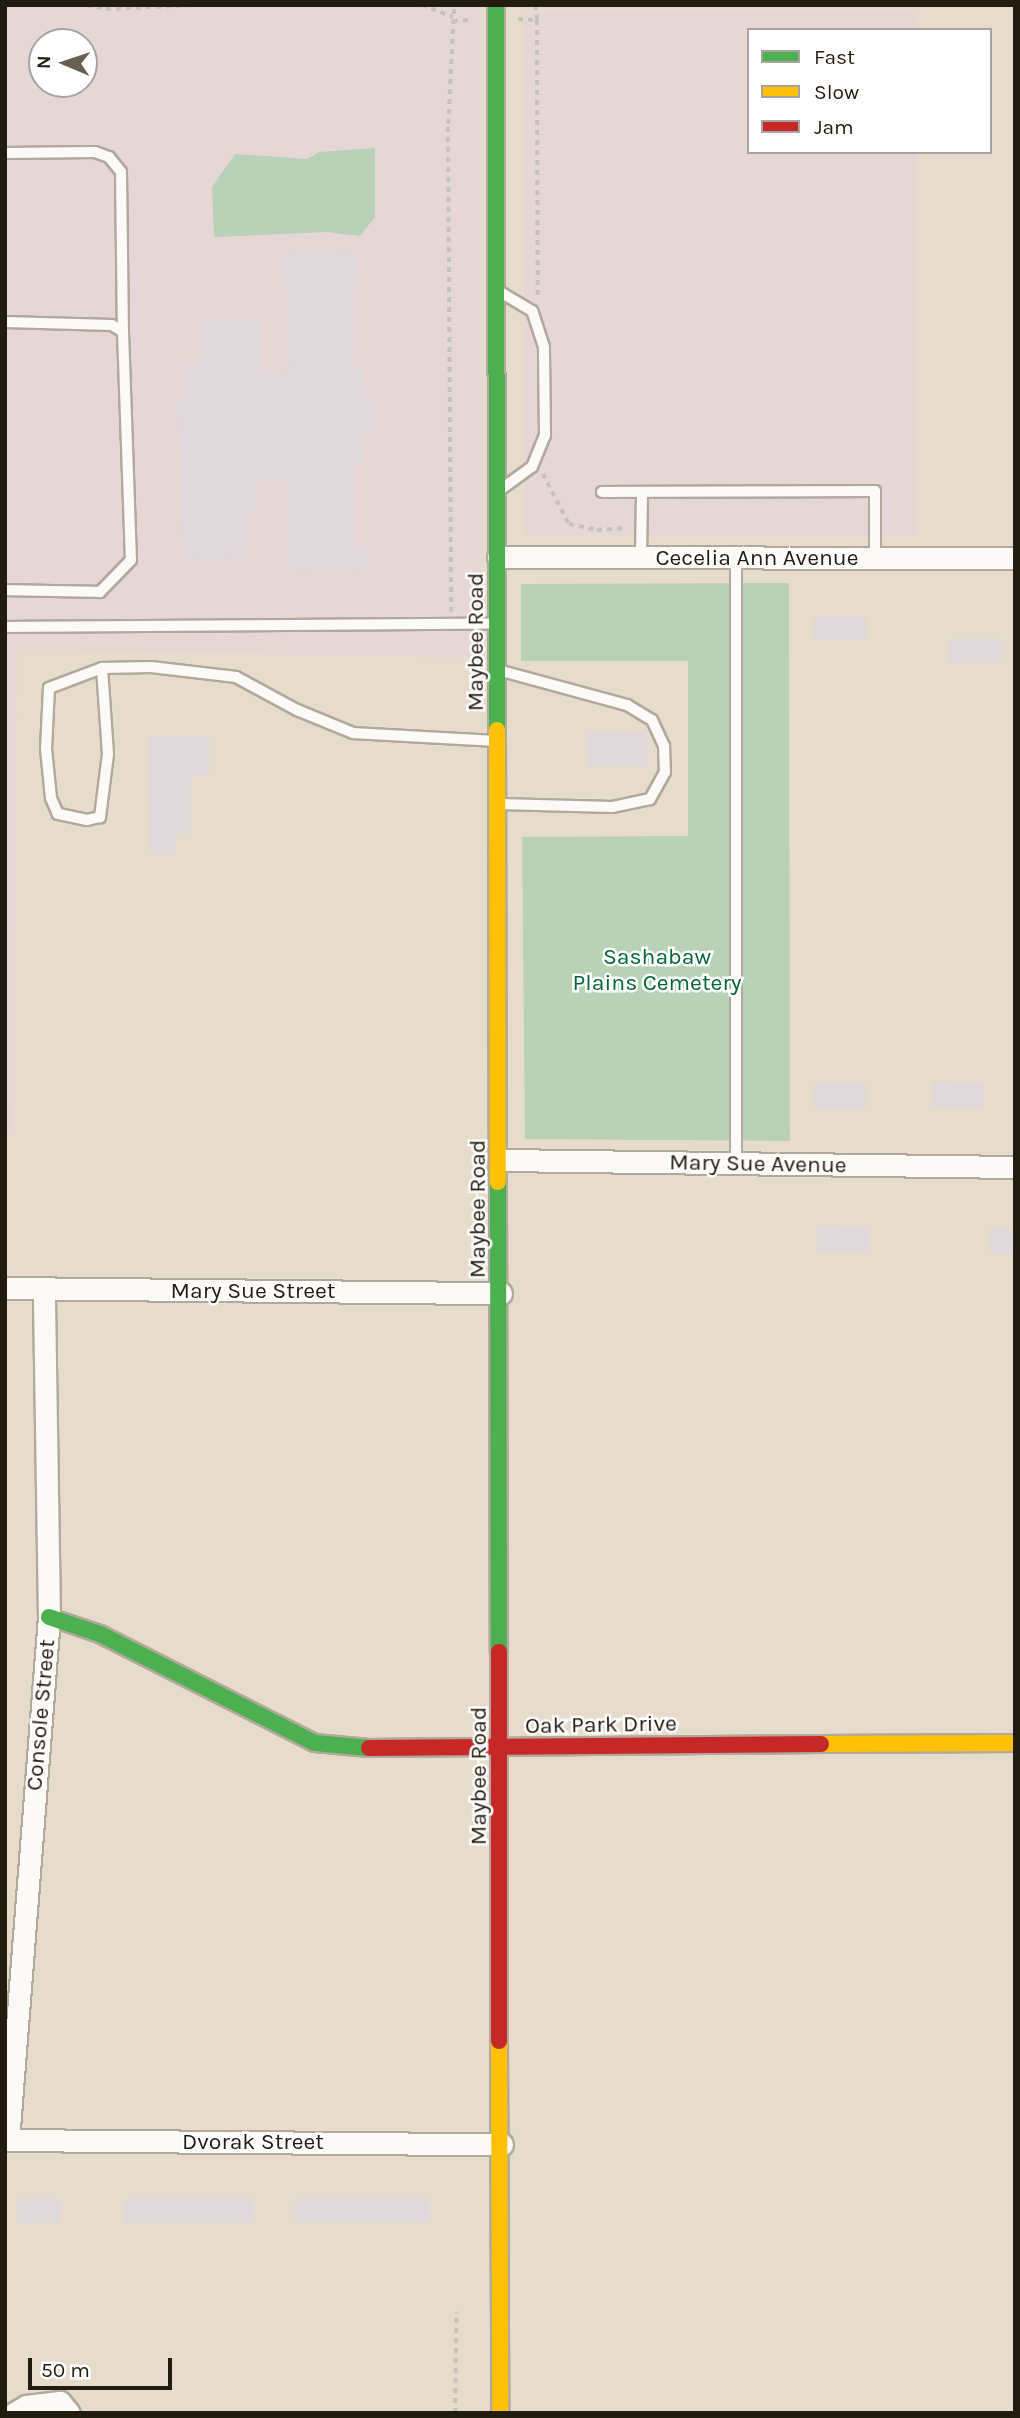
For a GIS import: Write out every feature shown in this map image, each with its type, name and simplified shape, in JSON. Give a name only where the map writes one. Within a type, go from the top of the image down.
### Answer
[{"type":"main road","name":"Maybee Road","points":[[496,5],[501,1160],[500,2413]]},
{"type":"main road","name":"Oak Park Drive","points":[[49,1617],[100,1634],[314,1743],[353,1748],[501,1749],[1015,1743]]},
{"type":"street","name":"Cecelia Ann Avenue","points":[[498,557],[1015,558]]},
{"type":"street","name":"Mary Sue Avenue","points":[[501,1160],[1015,1167]]},
{"type":"street","name":"Mary Sue Street","points":[[5,1288],[501,1293]]},
{"type":"street","name":"Console Street","points":[[7,2140],[49,1617],[44,1289]]},
{"type":"street","name":"Dvorak Street","points":[[7,2140],[502,2144]]},
{"type":"street","points":[[14,2413],[26,2406],[60,2402],[69,2413]]},
{"type":"lane","points":[[5,153],[95,152],[109,157],[121,172],[123,333],[131,560],[100,592],[5,590]]},
{"type":"lane","points":[[497,290],[532,311],[544,347],[545,422],[532,467],[498,491]]},
{"type":"lane","points":[[5,322],[111,325],[123,333]]},
{"type":"lane","points":[[602,492],[875,491],[875,558]]},
{"type":"lane","points":[[641,557],[642,492]]},
{"type":"lane","points":[[736,558],[736,1163]]},
{"type":"lane","points":[[5,627],[498,624]]},
{"type":"lane","points":[[102,668],[108,754],[100,817],[87,820],[58,814],[51,798],[46,749],[50,688],[102,668],[151,667],[236,677],[297,710],[353,733],[499,741]]},
{"type":"lane","points":[[498,670],[627,705],[652,720],[664,746],[665,772],[650,799],[612,807],[499,804]]},
{"type":"path","points":[[87,5],[198,5]]},
{"type":"path","points":[[391,5],[422,5],[453,19],[470,20]]},
{"type":"path","points":[[451,625],[447,124],[454,5]]},
{"type":"path","points":[[523,19],[537,20],[536,5]]},
{"type":"path","points":[[455,2413],[456,2312]]},
{"type":"shaded area","points":[[5,5],[481,5],[481,658],[17,649],[14,1133],[5,1133]]},
{"type":"shaded area","points":[[917,11],[917,28],[747,28],[747,154],[917,154],[917,535],[524,534],[524,12]]},
{"type":"green space","points":[[375,148],[375,217],[360,236],[326,232],[214,237],[212,187],[235,154],[307,159],[319,152]]},
{"type":"green space","name":"Sashabaw Plains Cemetery","points":[[789,583],[790,1141],[525,1139],[522,837],[688,836],[688,661],[521,661],[521,584]]},
{"type":"building","points":[[358,253],[358,284],[353,284],[353,367],[363,367],[363,396],[375,396],[375,435],[363,435],[363,463],[354,463],[354,547],[366,547],[366,572],[289,573],[289,480],[255,480],[255,513],[247,513],[247,558],[183,559],[177,400],[182,400],[182,362],[200,362],[200,321],[259,321],[259,372],[289,371],[288,285],[281,285],[281,254]]},
{"type":"building","points":[[814,616],[866,616],[866,640],[814,640]]},
{"type":"building","points":[[949,639],[1001,639],[1001,663],[949,663]]},
{"type":"building","points":[[587,732],[648,732],[648,766],[587,766]]},
{"type":"building","points":[[149,736],[209,736],[209,776],[191,776],[191,833],[176,833],[176,854],[150,855]]},
{"type":"building","points":[[933,1082],[984,1083],[984,1108],[933,1107]]},
{"type":"building","points":[[814,1083],[866,1084],[866,1109],[814,1108]]},
{"type":"building","points":[[818,1226],[870,1227],[870,1252],[818,1251]]},
{"type":"building","points":[[990,1229],[1015,1229],[1015,1254],[990,1254]]},
{"type":"building","points":[[17,2199],[61,2199],[61,2223],[17,2223]]},
{"type":"building","points":[[124,2199],[254,2199],[254,2223],[124,2223]]},
{"type":"building","points":[[295,2199],[430,2199],[430,2222],[295,2222]]},
{"type":"traffic: fast","points":[[496,5],[497,730]]},
{"type":"traffic: fast","points":[[498,1182],[499,1652]]},
{"type":"traffic: fast","points":[[49,1617],[100,1634],[315,1743],[369,1748]]},
{"type":"traffic: slow","points":[[497,730],[498,1182]]},
{"type":"traffic: slow","points":[[821,1744],[1015,1743]]},
{"type":"traffic: slow","points":[[499,2041],[500,2413]]},
{"type":"traffic: jam","points":[[499,1652],[499,2041]]},
{"type":"traffic: jam","points":[[369,1748],[821,1744]]}]
